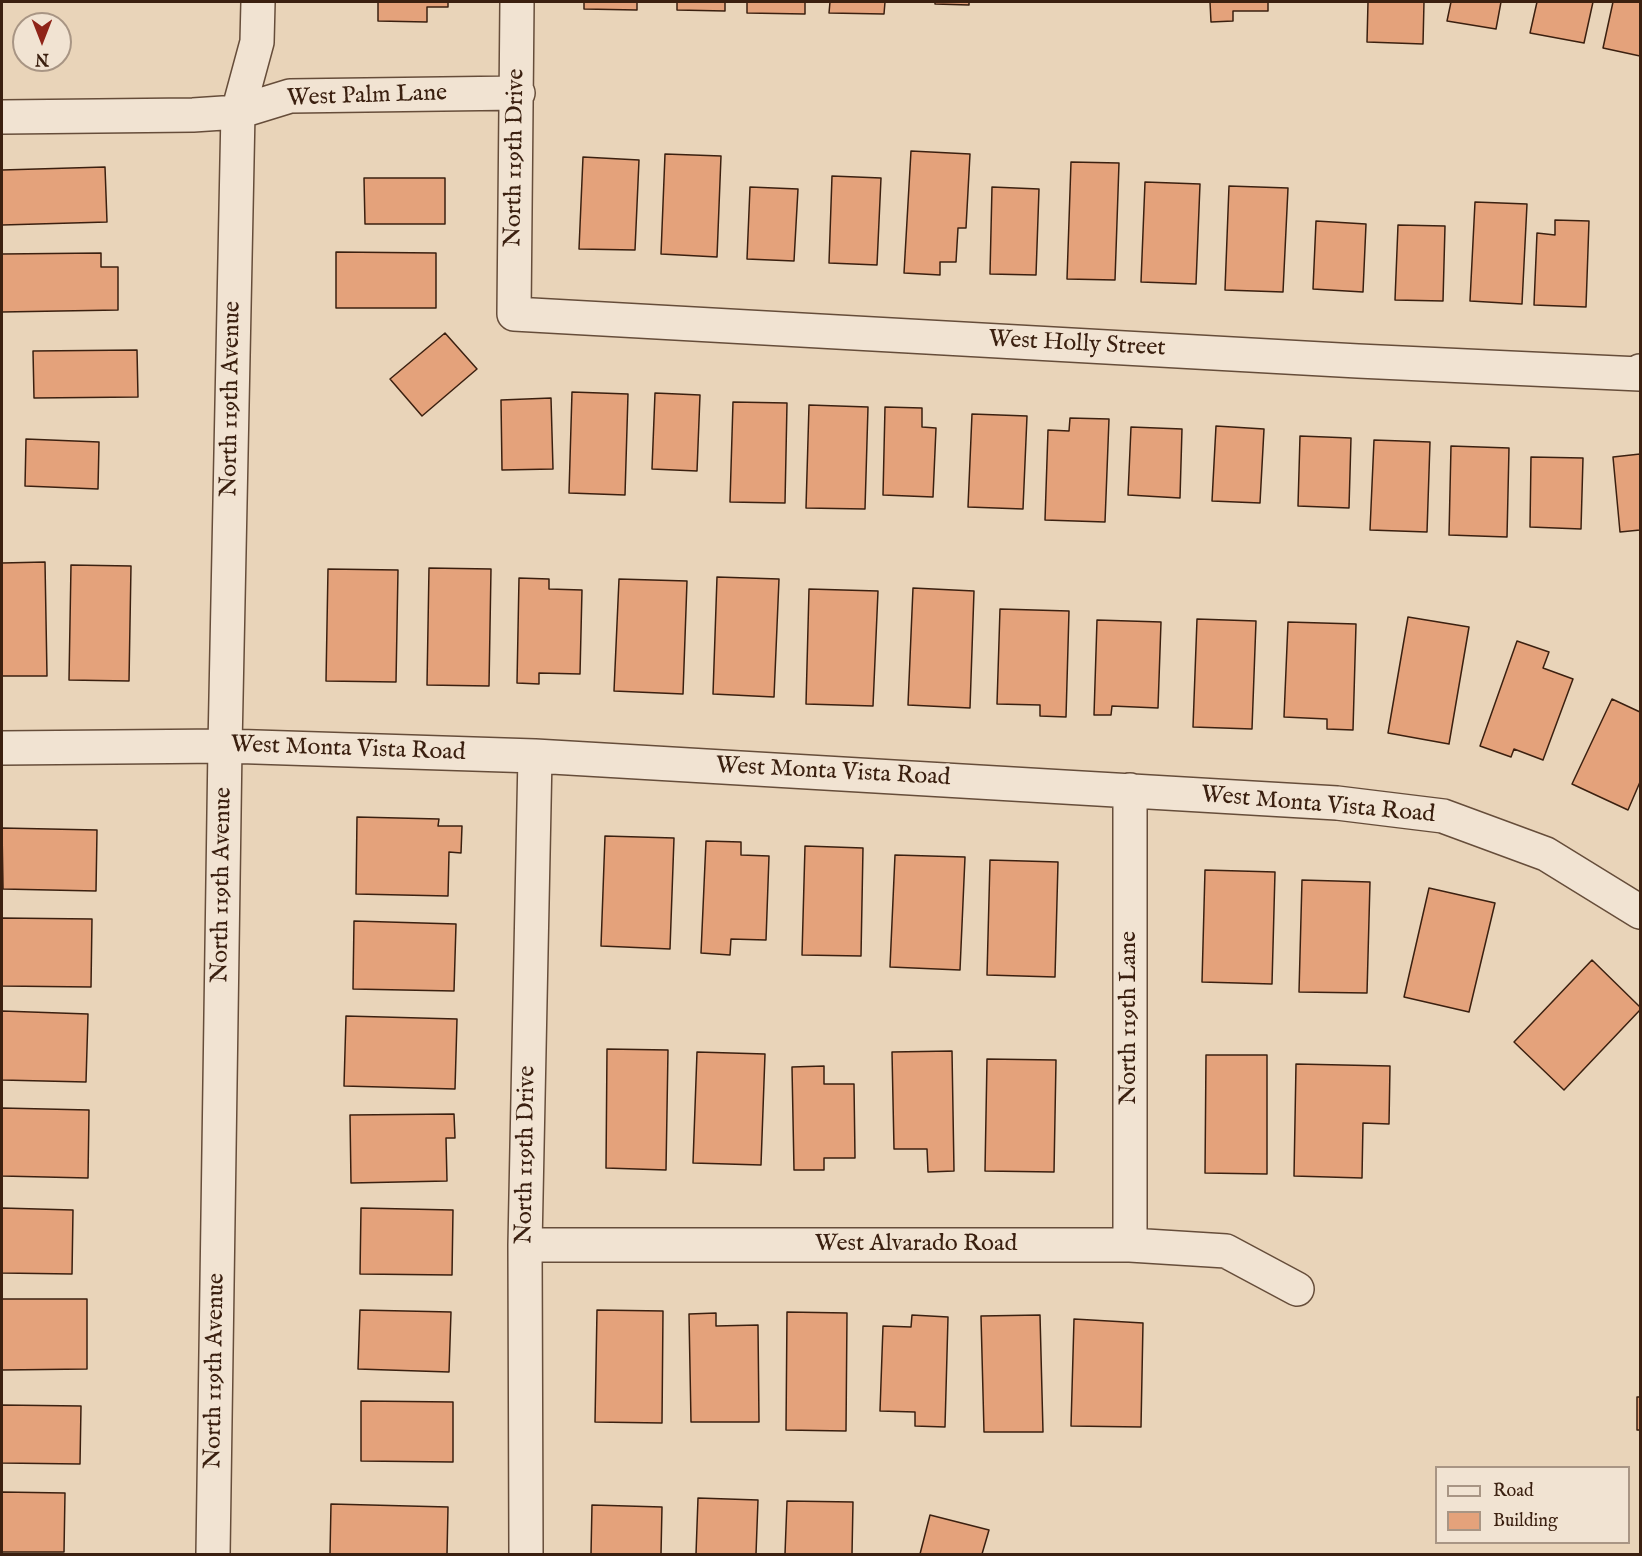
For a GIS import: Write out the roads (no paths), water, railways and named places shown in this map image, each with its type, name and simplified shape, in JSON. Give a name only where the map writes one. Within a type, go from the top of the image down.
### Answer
[{"type":"street","name":"North 119th Avenue","points":[[213,1554],[225,746],[238,112],[257,42],[258,2]]},
{"type":"street","name":"North 119th Drive","points":[[514,314],[518,2]]},
{"type":"street","name":"West Palm Lane","points":[[2,117],[193,115],[238,112],[290,96],[518,93]]},
{"type":"street","name":"West Holly Street","points":[[514,314],[1358,361],[1640,373]]},
{"type":"street","name":"West Monta Vista Road","points":[[2,748],[225,746],[535,756],[1337,803],[1443,816],[1546,854],[1641,912]]},
{"type":"street","name":"North 119th Drive","points":[[526,1554],[525,1245],[535,756]]},
{"type":"street","name":"North 119th Lane","points":[[1130,790],[1130,1245]]},
{"type":"street","name":"West Alvarado Road","points":[[525,1245],[1130,1245],[1226,1251],[1298,1289]]}]
